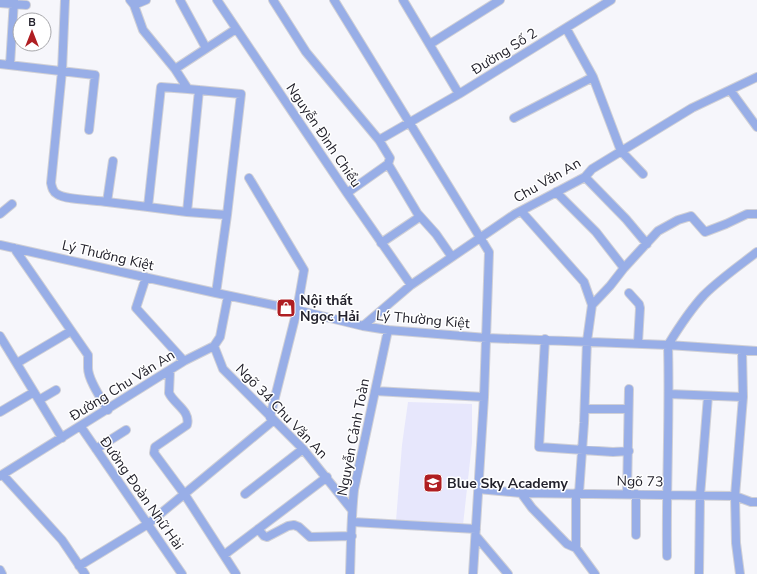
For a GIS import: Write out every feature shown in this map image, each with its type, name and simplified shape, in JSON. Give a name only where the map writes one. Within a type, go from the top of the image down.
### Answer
[{"type":"street","points":[[64,0],[62,71],[51,184],[56,194],[63,197],[148,208],[227,215]]},
{"type":"street","points":[[146,0],[132,3],[143,30],[175,69],[188,89]]},
{"type":"street","points":[[180,0],[206,48]]},
{"type":"street","name":"Nguyễn Đình Chiểu","points":[[217,0],[410,285]]},
{"type":"street","points":[[273,0],[306,52],[379,140],[390,158],[388,164],[347,193]]},
{"type":"street","points":[[334,0],[488,248],[490,257],[487,338],[473,574]]},
{"type":"street","points":[[404,0],[459,94]]},
{"type":"street","points":[[430,44],[500,0]]},
{"type":"street","name":"Đường Số 2","points":[[379,140],[459,94],[609,1]]},
{"type":"street","points":[[10,65],[14,2]]},
{"type":"street","points":[[0,3],[14,2],[26,5]]},
{"type":"street","points":[[566,28],[593,77],[621,151],[643,174]]},
{"type":"street","points":[[175,69],[236,29]]},
{"type":"street","points":[[0,64],[95,74],[89,130]]},
{"type":"street","points":[[514,118],[593,77]]},
{"type":"street","name":"Chu Văn An","points":[[363,326],[410,285],[521,211],[585,177],[592,169],[692,108],[757,77]]},
{"type":"street","points":[[148,208],[161,87],[241,94],[216,293]]},
{"type":"street","points":[[187,212],[200,90]]},
{"type":"street","points":[[730,90],[757,126]]},
{"type":"street","points":[[107,202],[113,161]]},
{"type":"street","points":[[388,164],[418,214],[436,234],[452,257]]},
{"type":"street","points":[[585,177],[626,219],[647,244]]},
{"type":"street","points":[[79,566],[148,524],[184,495],[272,418],[304,273],[302,266],[271,216],[250,178]]},
{"type":"street","points":[[556,192],[596,232],[624,268]]},
{"type":"street","points":[[0,214],[12,204]]},
{"type":"street","points":[[521,211],[584,282],[592,305],[587,341],[585,409],[578,493],[576,548]]},
{"type":"street","points":[[381,243],[418,218],[418,214]]},
{"type":"street","points":[[592,305],[658,231],[678,220],[691,216],[705,232],[747,214],[757,214]]},
{"type":"street","name":"Lý Thường Kiệt","points":[[0,245],[297,310],[363,326],[388,330],[487,338],[638,343],[757,351]]},
{"type":"street","points":[[14,248],[88,355],[88,368],[92,381],[108,410]]},
{"type":"street","points":[[667,556],[666,495],[669,394],[668,345],[686,316],[705,295],[757,252]]},
{"type":"street","points":[[146,277],[136,308],[184,361]]},
{"type":"street","points":[[629,293],[636,300],[640,308],[638,343]]},
{"type":"street","points":[[214,346],[220,338],[228,296]]},
{"type":"street","name":"Nguyễn Cảnh Toàn","points":[[350,574],[354,490],[388,330]]},
{"type":"street","points":[[17,364],[71,331]]},
{"type":"street","points":[[0,336],[62,438]]},
{"type":"street","points":[[545,339],[539,447],[613,452],[629,451]]},
{"type":"street","name":"Đường Chu Văn An","points":[[1,476],[184,361],[214,346]]},
{"type":"street","name":"Ngõ 34 Chu Văn An","points":[[214,346],[223,369],[303,450],[352,510]]},
{"type":"street","points":[[740,574],[736,543],[735,496],[743,397],[742,350]]},
{"type":"street","points":[[170,370],[169,393],[186,413],[188,422],[187,425],[155,448],[154,452],[236,574]]},
{"type":"street","points":[[627,494],[629,389]]},
{"type":"street","points":[[39,400],[56,390]]},
{"type":"street","points":[[375,391],[484,398]]},
{"type":"street","points":[[0,412],[34,392]]},
{"type":"street","points":[[669,394],[743,397]]},
{"type":"street","points":[[699,574],[700,496],[708,396]]},
{"type":"street","points":[[585,409],[628,409]]},
{"type":"street","name":"Đường Đoàn Nhữ Hài","points":[[81,427],[182,574]]},
{"type":"street","points":[[96,449],[126,430]]},
{"type":"street","points":[[245,494],[303,450]]},
{"type":"street","points":[[1,476],[62,540],[85,574]]},
{"type":"street","points":[[224,555],[326,478]]},
{"type":"street","name":"Ngõ 73","points":[[478,489],[521,493],[735,496],[751,502],[757,502]]},
{"type":"street","points":[[521,493],[532,508],[567,544],[576,548],[591,572]]},
{"type":"street","points":[[636,494],[636,535]]},
{"type":"street","points":[[353,522],[476,532],[508,574]]},
{"type":"street","points":[[258,529],[264,536],[267,537],[291,525],[299,527],[310,537],[352,536]]},
{"type":"street","points":[[0,570],[2,574]]},
{"type":"shaded area","name":"Blue Sky Academy","points":[[408,402],[472,404],[472,443],[463,525],[396,521],[402,445]]},
{"type":"place","name":"Nội thất Ngọc Hải","points":[[286,308]]},
{"type":"place","name":"Blue Sky Academy","points":[[433,483]]}]
